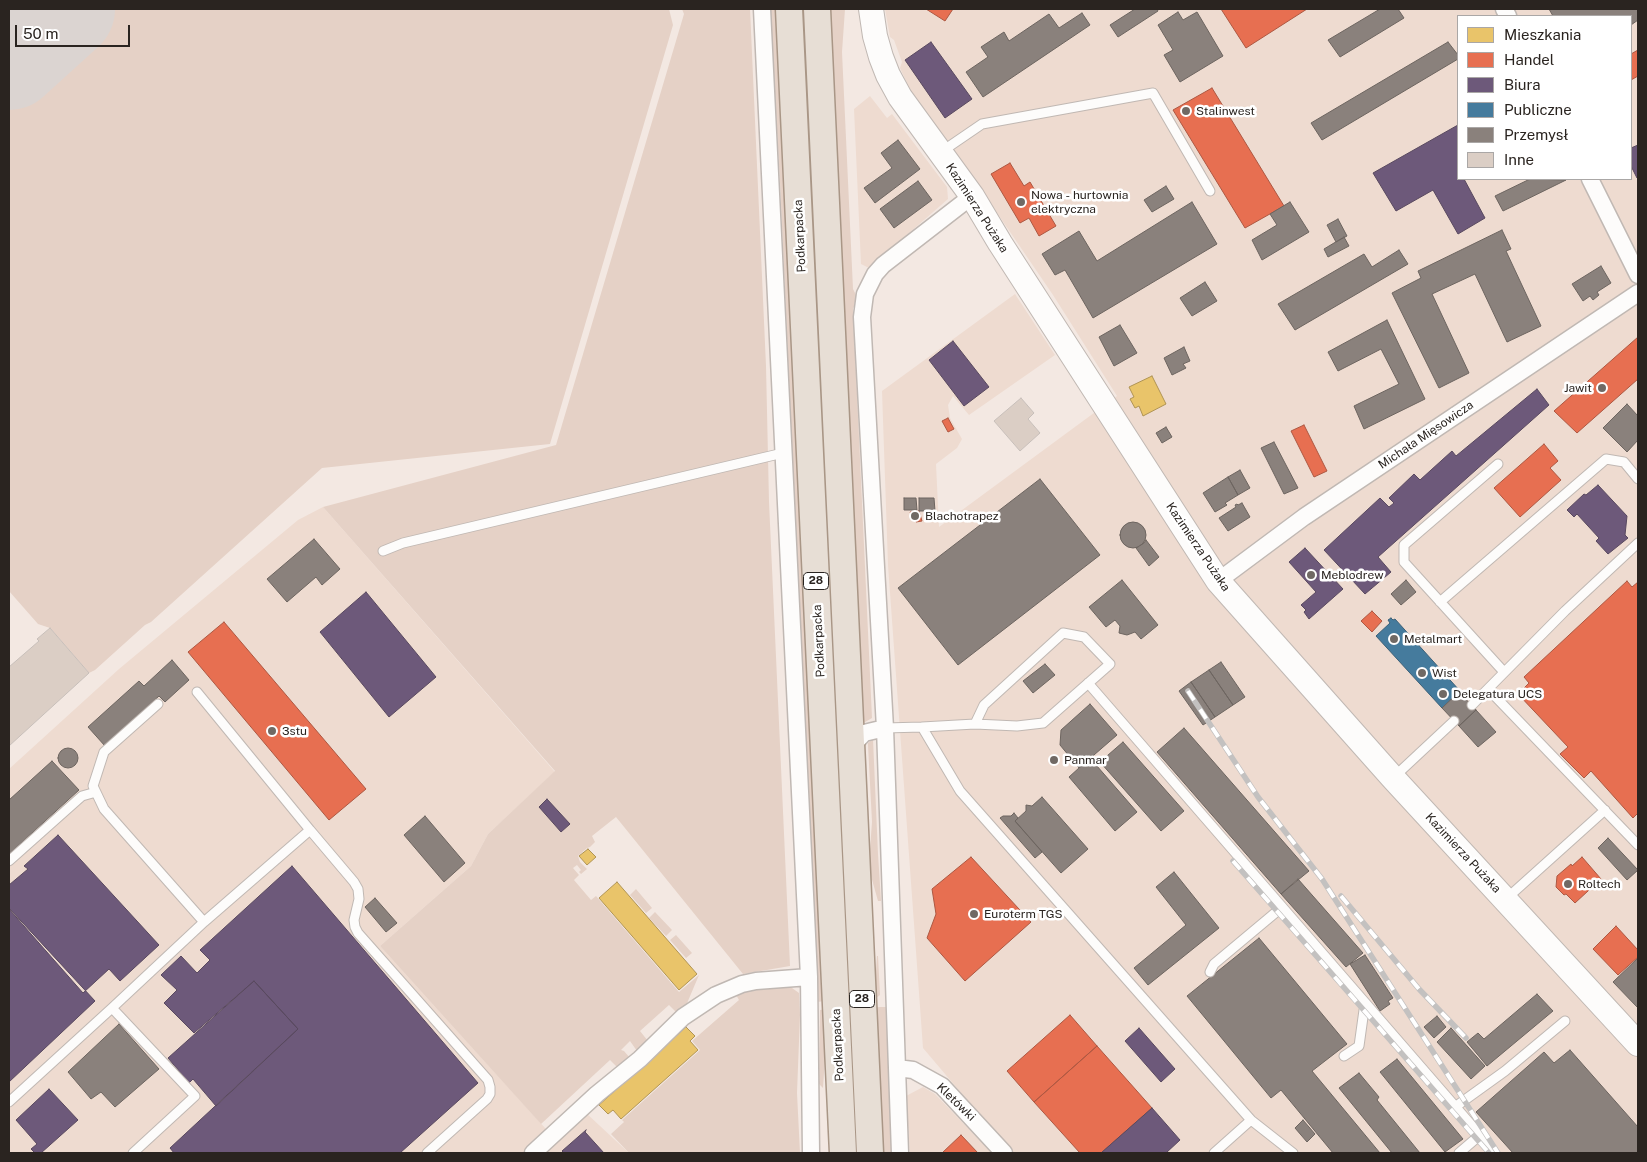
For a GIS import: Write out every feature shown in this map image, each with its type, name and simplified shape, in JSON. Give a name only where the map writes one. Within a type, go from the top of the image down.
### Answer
[{"type":"main road","name":"Podkarpacka","points":[[789,9],[843,1153]]},
{"type":"main road","name":"28","points":[[817,9],[870,1153]]},
{"type":"street","points":[[762,9],[809,977],[811,1153]]},
{"type":"street","name":"Kazimierza Pużaka","points":[[871,9],[875,36],[888,75],[910,112],[972,196],[1005,251],[1218,581],[1394,778],[1638,1044]]},
{"type":"street","points":[[1590,180],[1638,275]]},
{"type":"street","points":[[900,1153],[885,728],[867,438],[862,317],[865,294],[875,274],[972,196]]},
{"type":"street","name":"Michała Mięsowicza","points":[[1218,581],[1304,517],[1638,293]]},
{"type":"street","points":[[851,747],[864,733],[885,728]]},
{"type":"street","points":[[533,1153],[597,1094],[640,1059],[683,1017],[716,995],[742,984],[809,977]]},
{"type":"street","name":"Kletówki","points":[[897,1068],[914,1070],[942,1086],[1004,1153]]},
{"type":"lane","points":[[941,152],[982,124],[1153,93],[1210,191]]},
{"type":"lane","points":[[383,551],[403,543],[783,453]]},
{"type":"lane","points":[[1440,602],[1606,459],[1624,462],[1638,479]]},
{"type":"lane","points":[[1498,464],[1404,545],[1404,562],[1504,672]]},
{"type":"lane","points":[[1472,705],[1566,611],[1638,543]]},
{"type":"lane","points":[[885,728],[976,724],[1017,726],[1043,723],[1110,664],[1084,637],[1063,633],[984,705],[976,724]]},
{"type":"lane","points":[[1088,684],[1480,1135],[1493,1153]]},
{"type":"lane","points":[[1488,689],[1638,845]]},
{"type":"lane","points":[[197,692],[354,882],[358,890],[359,899],[354,920],[358,933],[488,1080],[490,1094],[487,1100],[428,1153]]},
{"type":"lane","points":[[158,704],[104,752],[93,786],[104,809],[204,922]]},
{"type":"lane","points":[[1394,778],[1454,721]]},
{"type":"lane","points":[[922,727],[960,791],[1251,1120],[1293,1153]]},
{"type":"lane","points":[[9,860],[82,796],[96,792]]},
{"type":"lane","points":[[1505,899],[1605,810]]},
{"type":"lane","points":[[9,1102],[204,922],[310,830]]},
{"type":"lane","points":[[1210,972],[1214,964],[1282,908]]},
{"type":"lane","points":[[1344,1056],[1359,1046],[1364,1010],[1368,1007]]},
{"type":"lane","points":[[112,1008],[195,1096],[133,1153]]},
{"type":"lane","points":[[1455,1107],[1505,1071],[1565,1021]]},
{"type":"lane","points":[[1214,1153],[1251,1120]]},
{"type":"lane","points":[[1459,1153],[1480,1135]]},
{"type":"shaded area","points":[[9,9],[669,9],[673,25],[550,444],[322,468],[151,622],[89,673],[50,628],[38,624],[9,591]]},
{"type":"shaded area","points":[[682,9],[750,9],[766,366],[769,502],[790,966],[743,974],[616,817],[592,836],[595,842],[578,856],[580,862],[587,869],[581,874],[579,872],[581,870],[577,865],[573,868],[579,875],[574,880],[591,900],[596,896],[679,992],[699,975],[685,1008],[678,1014],[669,1005],[640,1031],[648,1041],[637,1051],[630,1041],[621,1050],[630,1058],[621,1067],[616,1066],[610,1060],[541,1124],[380,946],[471,866],[488,834],[555,771],[323,507],[556,445],[684,14]]},
{"type":"shaded area","points":[[770,9],[780,9],[825,1001],[817,1002],[780,182]]},
{"type":"shaded area","points":[[799,9],[806,9],[853,1001],[845,1001]]},
{"type":"shaded area","points":[[826,9],[845,9],[842,52],[853,289],[856,295],[853,308],[872,718],[860,725]]},
{"type":"shaded area","points":[[885,9],[1638,9],[1638,1153],[1012,1153],[923,1048],[888,565],[882,391],[1015,294],[1055,355],[969,415],[953,396],[948,405],[950,418],[962,439],[957,448],[936,464],[939,527],[1117,396],[1053,295],[961,160],[914,98],[900,68],[902,62],[894,40],[890,37]]},
{"type":"shaded area","points":[[870,96],[887,118],[892,114],[947,187],[948,199],[869,268],[861,264],[854,109]]},
{"type":"shaded area","points":[[323,507],[555,772],[488,834],[471,866],[380,946],[555,1139],[585,1112],[629,1153],[9,1153],[9,769],[119,669],[298,520]]},
{"type":"shaded area","points":[[873,739],[881,901],[878,901],[871,876],[868,876],[872,822],[868,743]]},
{"type":"shaded area","points":[[636,889],[652,908],[646,913],[630,895]]},
{"type":"shaded area","points":[[655,912],[672,930],[666,936],[649,918]]},
{"type":"shaded area","points":[[676,935],[692,953],[686,958],[670,940]]},
{"type":"shaded area","points":[[877,956],[880,995],[874,1000]]},
{"type":"shaded area","points":[[777,987],[792,988],[799,993],[797,1093],[800,1153],[629,1153],[611,1134],[624,1122],[622,1120],[700,1050],[692,1041],[739,1000],[735,993],[744,990]]},
{"type":"shaded area","points":[[887,1007],[892,1153],[880,1153],[873,1008]]},
{"type":"shaded area","points":[[826,1009],[823,1088],[819,1084],[820,1010]]},
{"type":"shaded area","points":[[923,1087],[935,1094],[992,1153],[910,1153],[906,1096]]},
{"type":"building: Mieszkania","points":[[1152,376],[1166,404],[1143,416],[1139,406],[1135,408],[1130,399],[1134,397],[1129,387]]},
{"type":"building: Mieszkania","points":[[588,849],[596,857],[587,865],[579,856]]},
{"type":"building: Mieszkania","points":[[617,882],[697,974],[679,990],[599,898]]},
{"type":"building: Mieszkania","points":[[686,1027],[695,1036],[690,1041],[698,1050],[621,1119],[613,1110],[608,1114],[599,1105]]},
{"type":"building: Handel","points":[[926,9],[953,9],[945,21]]},
{"type":"building: Handel","points":[[1221,9],[1307,9],[1246,48]]},
{"type":"building: Handel","points":[[1638,50],[1638,76],[1632,79],[1632,53]]},
{"type":"building: Handel","points":[[1212,88],[1284,206],[1245,228],[1173,110]]},
{"type":"building: Handel","points":[[1010,163],[1024,186],[1030,182],[1056,226],[1039,236],[1029,218],[1020,223],[991,174]]},
{"type":"building: Handel","points":[[1638,337],[1638,379],[1577,433],[1554,411]]},
{"type":"building: Handel","points":[[948,418],[954,429],[948,432],[942,421]]},
{"type":"building: Handel","points":[[1304,425],[1327,471],[1314,477],[1291,431]]},
{"type":"building: Handel","points":[[1544,444],[1558,461],[1550,468],[1561,480],[1520,517],[1494,488]]},
{"type":"building: Handel","points":[[919,511],[922,521],[916,522],[910,512]]},
{"type":"building: Handel","points":[[1627,581],[1632,587],[1638,582],[1638,813],[1633,818],[1591,771],[1584,778],[1560,754],[1568,747],[1518,694],[1529,683],[1524,677]]},
{"type":"building: Handel","points":[[1372,611],[1382,621],[1372,632],[1361,621]]},
{"type":"building: Handel","points":[[224,622],[366,789],[329,820],[188,652]]},
{"type":"building: Handel","points":[[971,857],[1031,922],[965,981],[927,938],[936,914],[932,889]]},
{"type":"building: Handel","points":[[1582,857],[1601,879],[1575,903],[1556,887],[1557,876]]},
{"type":"building: Handel","points":[[1616,926],[1638,950],[1638,957],[1618,975],[1593,949]]},
{"type":"building: Handel","points":[[1070,1015],[1097,1046],[1034,1102],[1007,1071]]},
{"type":"building: Handel","points":[[1097,1046],[1152,1108],[1101,1153],[1080,1153],[1034,1102]]},
{"type":"building: Handel","points":[[961,1135],[978,1153],[942,1153]]},
{"type":"building: Biura","points":[[931,42],[972,99],[945,118],[905,60]]},
{"type":"building: Biura","points":[[1457,126],[1457,180],[1465,180],[1485,218],[1458,234],[1433,190],[1396,211],[1373,173]]},
{"type":"building: Biura","points":[[1638,145],[1638,178],[1632,168],[1632,148]]},
{"type":"building: Biura","points":[[953,341],[989,387],[964,406],[929,360]]},
{"type":"building: Biura","points":[[1537,389],[1549,405],[1378,557],[1391,572],[1365,594],[1324,550],[1380,498],[1389,507],[1394,503],[1389,498],[1414,474],[1420,480],[1452,451],[1456,456]]},
{"type":"building: Biura","points":[[1598,485],[1627,516],[1625,535],[1628,538],[1608,554],[1596,541],[1599,538],[1577,514],[1574,517],[1567,510],[1584,494],[1586,495]]},
{"type":"building: Biura","points":[[1305,548],[1343,589],[1309,619],[1304,612],[1306,610],[1301,605],[1316,592],[1289,562]]},
{"type":"building: Biura","points":[[366,592],[436,677],[389,717],[320,632]]},
{"type":"building: Biura","points":[[547,799],[570,824],[561,832],[539,807]]},
{"type":"building: Biura","points":[[58,835],[159,945],[120,981],[109,969],[83,993],[9,909],[9,885],[28,869],[24,866]]},
{"type":"building: Biura","points":[[292,866],[478,1083],[400,1153],[174,1153],[170,1148],[298,1029],[254,981],[194,1033],[164,1003],[177,990],[161,975],[181,956],[197,973],[210,960],[200,950]]},
{"type":"building: Biura","points":[[9,908],[95,1001],[9,1082]]},
{"type":"building: Biura","points":[[254,981],[298,1029],[216,1106],[193,1079],[189,1083],[168,1058]]},
{"type":"building: Biura","points":[[1139,1028],[1175,1069],[1161,1082],[1125,1041]]},
{"type":"building: Biura","points":[[49,1089],[78,1120],[41,1153],[35,1153],[31,1149],[37,1144],[16,1120]]},
{"type":"building: Biura","points":[[1152,1108],[1180,1140],[1166,1153],[1101,1153]]},
{"type":"building: Biura","points":[[586,1130],[585,1132],[604,1153],[564,1153],[562,1151]]},
{"type":"building: Publiczne","points":[[1391,618],[1395,619],[1460,691],[1442,708],[1376,636],[1390,623],[1388,620]]},
{"type":"building: Przemysł","points":[[1135,9],[1157,9],[1158,11],[1118,37],[1110,25]]},
{"type":"building: Przemysł","points":[[1380,9],[1398,9],[1404,18],[1340,57],[1328,40]]},
{"type":"building: Przemysł","points":[[1549,9],[1638,9],[1638,20],[1632,24],[1632,15],[1552,15]]},
{"type":"building: Przemysł","points":[[1178,12],[1183,20],[1197,12],[1223,56],[1180,82],[1164,55],[1173,50],[1158,25]]},
{"type":"building: Przemysł","points":[[1082,13],[1090,25],[983,97],[966,72],[988,57],[981,47],[1004,32],[1009,41],[1049,14],[1059,28]]},
{"type":"building: Przemysł","points":[[1448,42],[1457,54],[1457,60],[1322,140],[1311,123]]},
{"type":"building: Przemysł","points":[[898,140],[920,169],[875,203],[864,188],[892,168],[881,153]]},
{"type":"building: Przemysł","points":[[1528,180],[1566,180],[1503,211],[1495,196]]},
{"type":"building: Przemysł","points":[[918,181],[932,200],[894,228],[880,209]]},
{"type":"building: Przemysł","points":[[1166,186],[1174,199],[1152,212],[1144,200]]},
{"type":"building: Przemysł","points":[[1192,202],[1217,244],[1093,318],[1065,270],[1055,275],[1042,254],[1079,231],[1097,261]]},
{"type":"building: Przemysł","points":[[1290,202],[1309,232],[1262,260],[1252,240],[1277,225],[1270,214]]},
{"type":"building: Przemysł","points":[[1338,219],[1347,236],[1336,242],[1327,225]]},
{"type":"building: Przemysł","points":[[1502,230],[1511,249],[1506,251],[1541,326],[1507,342],[1475,274],[1432,294],[1469,373],[1439,388],[1392,293],[1421,278],[1418,271]]},
{"type":"building: Przemysł","points":[[1344,237],[1349,246],[1328,257],[1324,249]]},
{"type":"building: Przemysł","points":[[1399,250],[1408,264],[1295,330],[1278,304],[1364,254],[1372,267]]},
{"type":"building: Przemysł","points":[[1601,266],[1611,283],[1597,292],[1599,295],[1593,300],[1590,296],[1583,301],[1572,284]]},
{"type":"building: Przemysł","points":[[1205,282],[1217,301],[1192,316],[1180,298]]},
{"type":"building: Przemysł","points":[[1387,320],[1425,399],[1364,429],[1354,406],[1399,384],[1381,349],[1338,371],[1328,352]]},
{"type":"building: Przemysł","points":[[1120,325],[1137,353],[1114,366],[1099,337]]},
{"type":"building: Przemysł","points":[[1184,347],[1190,361],[1183,364],[1186,368],[1172,375],[1164,358]]},
{"type":"building: Przemysł","points":[[1627,404],[1638,416],[1638,440],[1627,452],[1603,428]]},
{"type":"building: Przemysł","points":[[1166,427],[1172,437],[1162,443],[1156,433]]},
{"type":"building: Przemysł","points":[[1274,442],[1298,488],[1284,494],[1261,448]]},
{"type":"building: Przemysł","points":[[1240,470],[1250,488],[1238,495],[1228,477]]},
{"type":"building: Przemysł","points":[[1228,477],[1238,495],[1225,503],[1227,505],[1215,512],[1203,493]]},
{"type":"building: Przemysł","points":[[1040,479],[1100,555],[958,665],[898,588]]},
{"type":"building: Przemysł","points":[[904,498],[916,498],[917,510],[904,510]]},
{"type":"building: Przemysł","points":[[919,498],[934,498],[935,511],[919,511]]},
{"type":"building: Przemysł","points":[[1242,503],[1250,517],[1228,531],[1219,518],[1236,507],[1235,505]]},
{"type":"building: Przemysł","points":[[1133,522],[1142,526],[1146,535],[1142,544],[1133,548],[1124,544],[1120,535],[1124,526]]},
{"type":"building: Przemysł","points":[[314,539],[340,569],[322,585],[316,577],[287,602],[267,579]]},
{"type":"building: Przemysł","points":[[1146,540],[1159,557],[1149,566],[1136,548]]},
{"type":"building: Przemysł","points":[[1122,580],[1158,625],[1141,639],[1135,632],[1127,635],[1119,633],[1120,626],[1115,620],[1106,627],[1089,607]]},
{"type":"building: Przemysł","points":[[1406,580],[1416,592],[1401,605],[1391,594]]},
{"type":"building: Przemysł","points":[[172,660],[189,680],[165,702],[159,696],[105,746],[88,727],[139,681],[144,686]]},
{"type":"building: Przemysł","points":[[1221,662],[1245,697],[1233,705],[1209,670]]},
{"type":"building: Przemysł","points":[[1045,664],[1055,675],[1033,693],[1023,681]]},
{"type":"building: Przemysł","points":[[1209,670],[1233,705],[1215,717],[1191,682]]},
{"type":"building: Przemysł","points":[[1191,682],[1215,717],[1203,725],[1179,691]]},
{"type":"building: Przemysł","points":[[1459,692],[1476,710],[1459,726],[1442,708]]},
{"type":"building: Przemysł","points":[[1090,704],[1117,735],[1079,768],[1060,745],[1061,730]]},
{"type":"building: Przemysł","points":[[1476,710],[1496,732],[1478,747],[1459,726]]},
{"type":"building: Przemysł","points":[[1184,728],[1309,871],[1281,894],[1157,752]]},
{"type":"building: Przemysł","points":[[1123,742],[1184,811],[1161,831],[1100,762]]},
{"type":"building: Przemysł","points":[[68,748],[75,751],[78,758],[75,765],[68,768],[61,765],[58,758],[61,751]]},
{"type":"building: Przemysł","points":[[1090,758],[1137,812],[1115,831],[1069,777]]},
{"type":"building: Przemysł","points":[[52,761],[79,790],[9,854],[9,800]]},
{"type":"building: Przemysł","points":[[1042,797],[1088,849],[1061,873],[1015,821],[1026,811],[1026,805],[1032,806]]},
{"type":"building: Przemysł","points":[[1014,813],[1018,818],[1015,821],[1042,852],[1035,858],[1000,818],[1011,816]]},
{"type":"building: Przemysł","points":[[425,816],[465,863],[444,882],[404,835]]},
{"type":"building: Przemysł","points":[[1608,838],[1638,870],[1627,880],[1598,848]]},
{"type":"building: Przemysł","points":[[1174,872],[1219,928],[1148,985],[1134,968],[1186,925],[1156,887]]},
{"type":"building: Przemysł","points":[[1298,879],[1363,953],[1346,967],[1281,894]]},
{"type":"building: Przemysł","points":[[375,898],[397,923],[386,932],[365,907]]},
{"type":"building: Przemysł","points":[[1259,938],[1347,1044],[1312,1071],[1380,1153],[1333,1153],[1281,1090],[1271,1098],[1187,996]]},
{"type":"building: Przemysł","points":[[1365,955],[1393,998],[1388,1001],[1390,1004],[1380,1011],[1350,964]]},
{"type":"building: Przemysł","points":[[1638,958],[1638,1008],[1613,982]]},
{"type":"building: Przemysł","points":[[1537,994],[1553,1011],[1487,1066],[1467,1042],[1478,1033],[1484,1039]]},
{"type":"building: Przemysł","points":[[1437,1016],[1446,1027],[1434,1038],[1424,1027]]},
{"type":"building: Przemysł","points":[[119,1024],[159,1069],[115,1107],[101,1092],[91,1099],[68,1072]]},
{"type":"building: Przemysł","points":[[1451,1028],[1485,1066],[1471,1079],[1437,1042]]},
{"type":"building: Przemysł","points":[[1570,1050],[1638,1127],[1638,1153],[1513,1153],[1476,1112],[1544,1052],[1554,1063]]},
{"type":"building: Przemysł","points":[[1397,1059],[1463,1139],[1445,1152],[1380,1072]]},
{"type":"building: Przemysł","points":[[1359,1073],[1379,1097],[1377,1100],[1420,1153],[1392,1153],[1339,1088]]},
{"type":"building: Przemysł","points":[[1303,1120],[1315,1134],[1307,1142],[1295,1128]]},
{"type":"building: Inne","points":[[1021,398],[1034,413],[1028,419],[1040,433],[1020,451],[994,421]]},
{"type":"building: Inne","points":[[50,628],[89,673],[9,746],[9,667],[39,641],[37,639]]},
{"type":"runway","points":[[9,59],[64,9]]},
{"type":"railway","points":[[1188,691],[1258,797],[1322,879],[1498,1153]]},
{"type":"railway","points":[[1233,861],[1489,1153]]},
{"type":"railway","points":[[1341,896],[1419,989],[1466,1038]]},
{"type":"place","name":"Stalinwest","points":[[1186,111]]},
{"type":"place","name":"Nowa - hurtownia elektryczna","points":[[1021,202]]},
{"type":"place","name":"Jawit","points":[[1602,388]]},
{"type":"place","name":"Blachotrapez","points":[[915,516]]},
{"type":"place","name":"Meblodrew","points":[[1311,575]]},
{"type":"place","name":"Metalmart","points":[[1394,639]]},
{"type":"place","name":"Wist","points":[[1422,673]]},
{"type":"place","name":"Delegatura UCS","points":[[1443,694]]},
{"type":"place","name":"3stu","points":[[272,731]]},
{"type":"place","name":"Panmar","points":[[1054,760]]},
{"type":"place","name":"Roltech","points":[[1568,884]]},
{"type":"place","name":"Euroterm TGS","points":[[974,914]]}]
